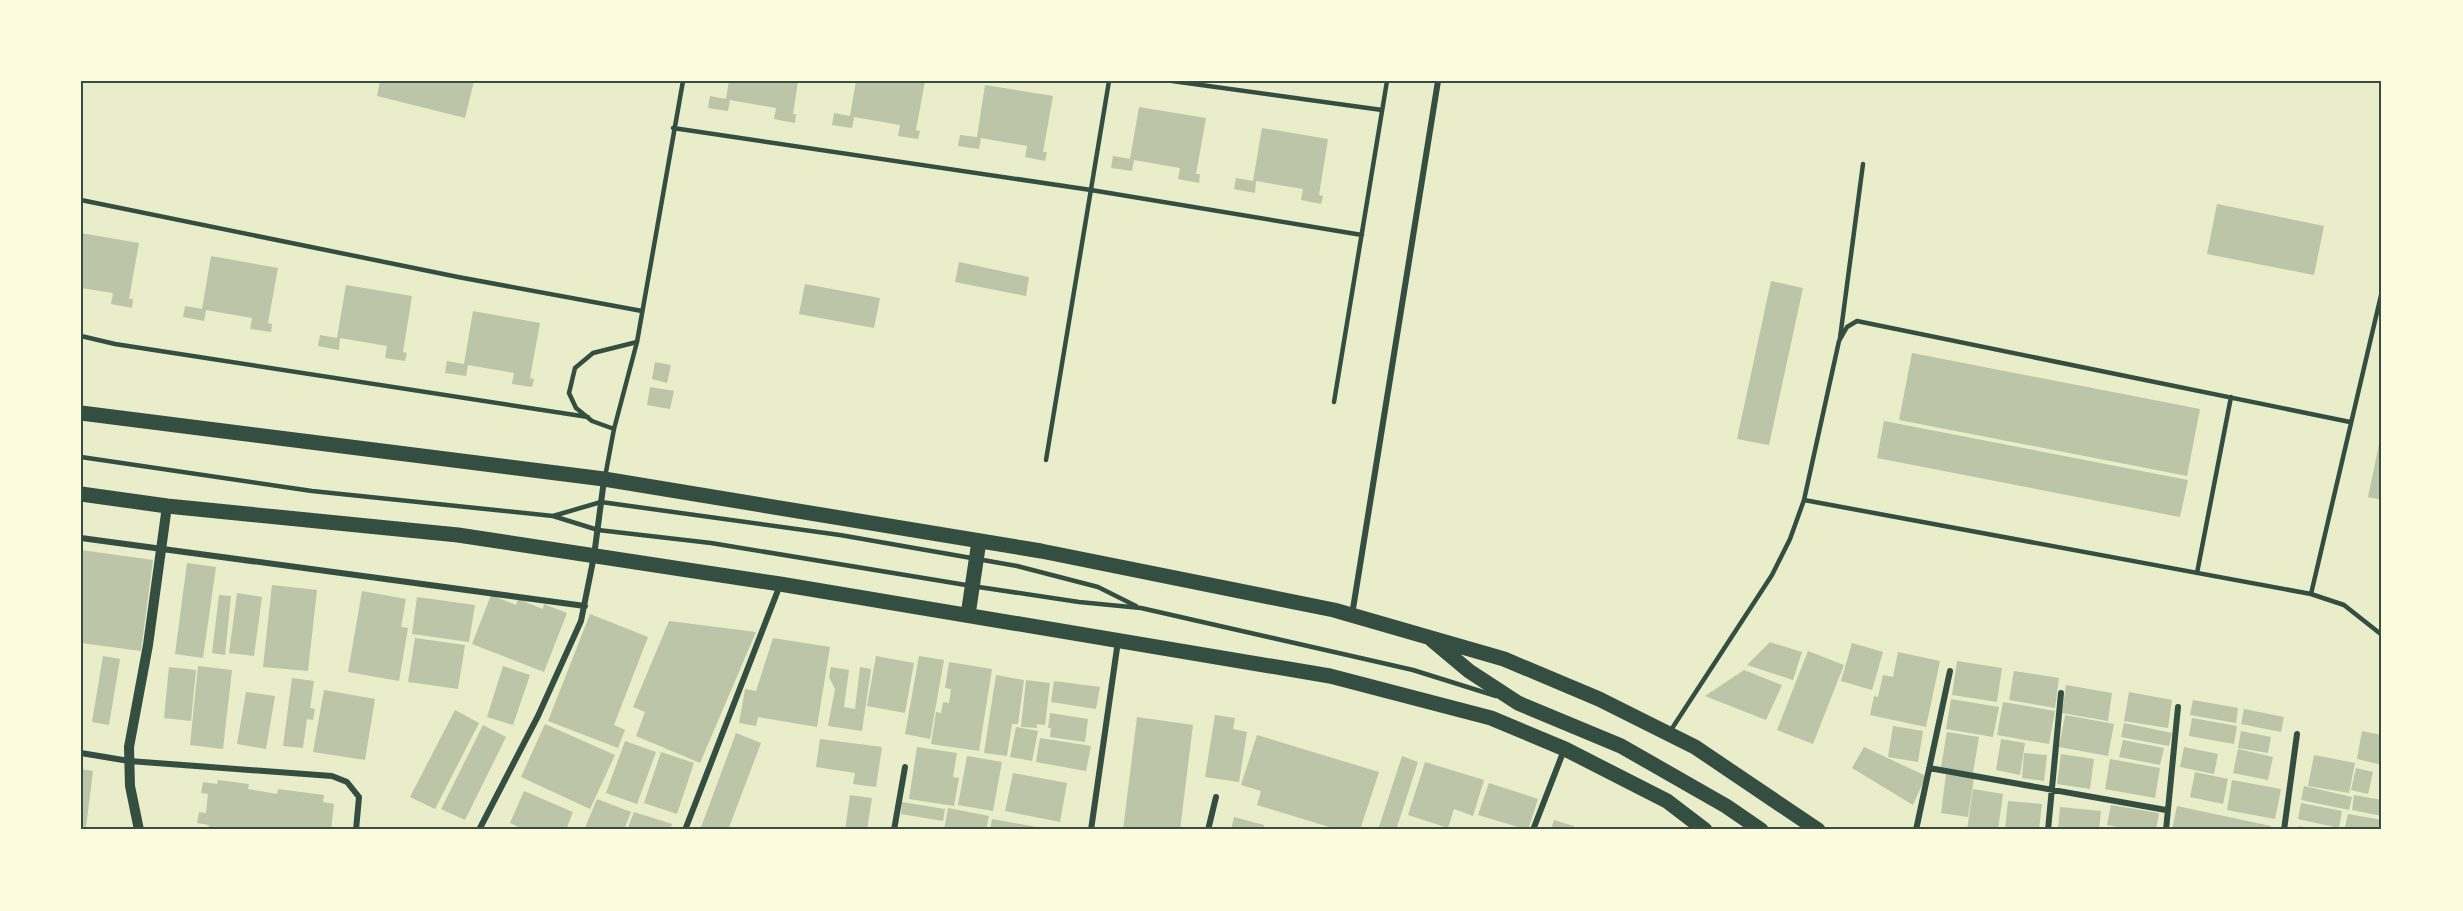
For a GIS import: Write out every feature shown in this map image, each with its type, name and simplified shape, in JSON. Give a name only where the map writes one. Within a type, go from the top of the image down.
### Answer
[{"type":"highway","points":[[81,413],[604,480],[1052,554],[1352,615],[1504,659],[1599,699],[1695,747],[1818,830]]},
{"type":"highway","points":[[81,494],[166,506],[458,536],[780,584],[1330,676],[1491,718],[1565,749],[1667,801],[1705,830]]},
{"type":"highway","points":[[968,615],[979,541]]},
{"type":"highway","points":[[1430,638],[1469,671],[1518,702],[1621,746],[1726,806],[1761,830]]},
{"type":"street","points":[[1352,615],[1438,81]]},
{"type":"street","points":[[479,830],[572,643],[585,606],[604,480]]},
{"type":"street","points":[[139,830],[130,786],[129,747],[148,645],[166,506]]},
{"type":"street","points":[[81,538],[585,606]]},
{"type":"street","points":[[685,830],[780,584]]},
{"type":"street","points":[[1091,830],[1118,639]]},
{"type":"street","points":[[1916,830],[1950,671]]},
{"type":"street","points":[[2048,830],[2050,789],[2061,693]]},
{"type":"street","points":[[2166,830],[2166,810],[2178,707]]},
{"type":"street","points":[[2284,830],[2297,735]]},
{"type":"street","points":[[1533,830],[1565,749]]},
{"type":"street","points":[[81,753],[129,761],[332,776],[348,782],[359,797],[356,830]]},
{"type":"street","points":[[894,830],[906,767]]},
{"type":"street","points":[[1929,768],[2166,810]]},
{"type":"street","points":[[1208,830],[1216,798]]},
{"type":"lane","points":[[604,480],[614,429],[637,342],[683,81]]},
{"type":"lane","points":[[1046,460],[1109,81]]},
{"type":"lane","points":[[1172,81],[1382,110]]},
{"type":"lane","points":[[1334,402],[1387,81]]},
{"type":"lane","points":[[673,128],[1090,190],[1362,235]]},
{"type":"lane","points":[[1669,734],[1772,575],[1790,539],[1804,500],[1839,341],[1863,164]]},
{"type":"lane","points":[[81,200],[458,277],[642,311]]},
{"type":"lane","points":[[2311,594],[2382,291]]},
{"type":"lane","points":[[1839,341],[1847,327],[1857,321],[2350,422]]},
{"type":"lane","points":[[81,336],[115,344],[588,417]]},
{"type":"lane","points":[[614,429],[588,417],[576,408],[569,393],[575,368],[593,353],[637,342]]},
{"type":"lane","points":[[2197,573],[2231,397]]},
{"type":"lane","points":[[81,457],[312,491],[553,516],[598,530],[711,543],[972,586],[1079,602],[1141,608],[1413,670],[1518,702]]},
{"type":"lane","points":[[1804,500],[2311,594],[2344,605],[2382,635]]},
{"type":"lane","points":[[553,516],[601,502],[840,535],[1017,566],[1098,587],[1141,608]]},
{"type":"building","points":[[380,81],[474,81],[465,118],[377,96]]},
{"type":"building","points":[[729,81],[798,81],[793,114],[796,114],[795,123],[774,119],[776,108],[730,100],[728,111],[708,108],[710,96],[726,99]]},
{"type":"building","points":[[856,81],[925,81],[916,130],[920,131],[918,139],[898,136],[900,125],[854,117],[852,128],[832,125],[834,113],[850,116]]},
{"type":"building","points":[[985,85],[1053,96],[1043,152],[1047,152],[1045,161],[1025,157],[1027,146],[981,138],[979,149],[958,146],[960,135],[977,137]]},
{"type":"building","points":[[1139,107],[1206,118],[1196,174],[1200,174],[1199,183],[1178,179],[1180,168],[1134,160],[1132,171],[1111,168],[1113,156],[1130,159]]},
{"type":"building","points":[[1262,128],[1328,139],[1319,195],[1323,196],[1321,204],[1301,200],[1303,189],[1256,181],[1255,193],[1234,189],[1236,178],[1253,181]]},
{"type":"building","points":[[2217,204],[2324,226],[2314,275],[2207,254]]},
{"type":"building","points":[[81,233],[139,243],[129,299],[133,299],[132,308],[111,304],[113,293],[81,288]]},
{"type":"building","points":[[211,256],[278,268],[268,323],[272,324],[271,332],[250,329],[252,318],[206,310],[204,321],[183,317],[185,306],[202,309]]},
{"type":"building","points":[[959,262],[1029,277],[1026,296],[955,282]]},
{"type":"building","points":[[1771,281],[1803,288],[1769,445],[1737,439]]},
{"type":"building","points":[[805,284],[880,298],[874,328],[799,314]]},
{"type":"building","points":[[346,285],[412,296],[403,352],[407,353],[405,361],[385,358],[387,346],[340,338],[339,350],[318,346],[320,335],[337,338]]},
{"type":"building","points":[[473,311],[540,323],[530,378],[534,379],[532,387],[512,384],[514,373],[468,365],[466,376],[445,373],[447,361],[464,364]]},
{"type":"building","points":[[1912,353],[2200,409],[2187,476],[1899,420]]},
{"type":"building","points":[[655,362],[671,365],[667,383],[652,379]]},
{"type":"building","points":[[650,387],[674,391],[670,409],[647,405]]},
{"type":"building","points":[[1884,421],[2188,480],[2180,517],[1877,458]]},
{"type":"building","points":[[2382,435],[2382,500],[2368,497]]},
{"type":"building","points":[[81,550],[153,560],[141,651],[81,643]]},
{"type":"building","points":[[187,563],[216,567],[203,658],[175,654]]},
{"type":"building","points":[[272,585],[317,590],[308,671],[263,667]]},
{"type":"building","points":[[362,591],[406,599],[401,627],[408,628],[399,681],[348,672]]},
{"type":"building","points":[[237,593],[262,597],[254,656],[229,653]]},
{"type":"building","points":[[219,595],[231,596],[225,655],[212,653]]},
{"type":"building","points":[[491,595],[516,605],[518,599],[543,609],[544,604],[567,613],[544,672],[472,644]]},
{"type":"building","points":[[417,597],[475,605],[469,642],[412,634]]},
{"type":"building","points":[[590,614],[648,637],[614,725],[625,730],[618,748],[548,721]]},
{"type":"building","points":[[669,621],[756,632],[700,763],[636,736],[645,712],[633,707]]},
{"type":"building","points":[[415,638],[465,645],[458,689],[408,682]]},
{"type":"building","points":[[773,638],[830,647],[817,727],[758,717],[756,726],[739,723],[745,689],[756,691]]},
{"type":"building","points":[[1770,642],[1802,652],[1793,680],[1747,665]]},
{"type":"building","points":[[1852,643],[1883,652],[1872,690],[1841,681]]},
{"type":"building","points":[[1808,651],[1844,665],[1813,744],[1777,730]]},
{"type":"building","points":[[1898,652],[1940,661],[1926,727],[1870,715],[1874,696],[1878,697],[1883,675],[1893,677]]},
{"type":"building","points":[[103,656],[120,659],[109,725],[92,722]]},
{"type":"building","points":[[876,656],[914,663],[905,713],[867,706]]},
{"type":"building","points":[[919,656],[944,660],[930,739],[905,734]]},
{"type":"building","points":[[1957,661],[2002,668],[1997,702],[1952,695]]},
{"type":"building","points":[[949,662],[992,669],[979,751],[931,744],[936,712],[941,713],[943,702],[949,703],[951,689],[945,688]]},
{"type":"building","points":[[198,666],[232,670],[223,749],[190,745]]},
{"type":"building","points":[[503,666],[530,675],[513,725],[487,717]]},
{"type":"building","points":[[169,667],[196,670],[191,721],[164,718]]},
{"type":"building","points":[[831,667],[849,670],[844,707],[855,709],[860,667],[871,669],[862,731],[828,726],[835,689],[829,677]]},
{"type":"building","points":[[1744,670],[1782,685],[1766,720],[1705,696]]},
{"type":"building","points":[[2014,671],[2059,678],[2055,708],[2009,700]]},
{"type":"building","points":[[996,675],[1024,680],[1018,724],[1012,724],[1007,756],[984,753]]},
{"type":"building","points":[[292,678],[314,681],[310,708],[315,709],[313,720],[307,719],[303,748],[283,746]]},
{"type":"building","points":[[1026,680],[1050,683],[1045,725],[1037,724],[1037,728],[1021,727]]},
{"type":"building","points":[[1054,681],[1100,687],[1096,709],[1051,702]]},
{"type":"building","points":[[2066,685],[2112,693],[2108,721],[2062,713]]},
{"type":"building","points":[[324,690],[375,699],[365,760],[313,752]]},
{"type":"building","points":[[246,692],[275,696],[266,749],[237,744]]},
{"type":"building","points":[[2129,692],[2172,700],[2168,728],[2124,721]]},
{"type":"building","points":[[1951,699],[1999,707],[1993,737],[1946,729]]},
{"type":"building","points":[[2193,700],[2238,708],[2236,723],[2190,715]]},
{"type":"building","points":[[2003,702],[2055,711],[2049,744],[1997,735]]},
{"type":"building","points":[[2244,709],[2284,717],[2281,732],[2241,724]]},
{"type":"building","points":[[455,710],[479,723],[435,809],[410,797]]},
{"type":"building","points":[[1050,713],[1088,719],[1085,742],[1050,737],[1051,728],[1048,728]]},
{"type":"building","points":[[1215,715],[1235,718],[1233,729],[1247,732],[1239,782],[1205,777]]},
{"type":"building","points":[[2065,715],[2114,724],[2108,756],[2059,747]]},
{"type":"building","points":[[1137,717],[1193,725],[1180,830],[1123,830]]},
{"type":"building","points":[[2192,718],[2237,726],[2234,744],[2189,736]]},
{"type":"building","points":[[2124,723],[2172,733],[2169,746],[2121,737]]},
{"type":"building","points":[[545,724],[615,755],[590,809],[521,777]]},
{"type":"building","points":[[483,725],[506,737],[465,820],[441,809]]},
{"type":"building","points":[[1893,726],[1923,731],[1918,762],[1888,757]]},
{"type":"building","points":[[1016,727],[1038,731],[1032,761],[1010,757]]},
{"type":"building","points":[[2241,731],[2271,737],[2268,753],[2238,748]]},
{"type":"building","points":[[2362,731],[2382,735],[2382,765],[2357,759]]},
{"type":"building","points":[[1947,732],[1979,737],[1973,773],[1941,767]]},
{"type":"building","points":[[736,733],[761,743],[728,830],[700,830]]},
{"type":"building","points":[[1257,735],[1379,772],[1360,830],[1339,830],[1257,805],[1261,791],[1241,785]]},
{"type":"building","points":[[1040,738],[1091,746],[1086,771],[1036,762]]},
{"type":"building","points":[[820,739],[882,747],[876,787],[853,784],[855,773],[816,767]]},
{"type":"building","points":[[2001,739],[2025,743],[2020,775],[1996,770]]},
{"type":"building","points":[[2123,740],[2164,748],[2160,765],[2119,757]]},
{"type":"building","points":[[625,741],[656,752],[637,804],[606,793]]},
{"type":"building","points":[[917,747],[957,753],[953,777],[959,778],[954,806],[909,799]]},
{"type":"building","points":[[1864,747],[1926,776],[1913,805],[1852,768]]},
{"type":"building","points":[[2184,747],[2218,754],[2214,774],[2180,767]]},
{"type":"building","points":[[2238,749],[2273,757],[2268,780],[2233,773]]},
{"type":"building","points":[[661,752],[694,763],[677,814],[644,803]]},
{"type":"building","points":[[2024,753],[2047,755],[2044,781],[2022,778]]},
{"type":"building","points":[[2061,754],[2094,759],[2090,789],[2057,784]]},
{"type":"building","points":[[2314,755],[2355,763],[2349,793],[2308,786]]},
{"type":"building","points":[[967,756],[1002,762],[993,811],[958,805]]},
{"type":"building","points":[[1402,756],[1418,762],[1396,830],[1378,830]]},
{"type":"building","points":[[2110,759],[2160,768],[2155,798],[2105,789]]},
{"type":"building","points":[[1425,762],[1484,780],[1473,816],[1454,809],[1448,828],[1408,815]]},
{"type":"building","points":[[2356,768],[2373,772],[2368,794],[2351,790]]},
{"type":"building","points":[[81,769],[93,771],[86,827],[81,826]]},
{"type":"building","points":[[2195,772],[2228,779],[2223,804],[2190,797]]},
{"type":"building","points":[[1013,773],[1067,783],[1060,822],[1005,811]]},
{"type":"building","points":[[1946,774],[1974,778],[1968,817],[1941,813]]},
{"type":"building","points":[[218,780],[249,784],[248,789],[277,794],[278,789],[324,795],[323,802],[334,804],[331,830],[208,830],[209,825],[197,823],[199,812],[206,813],[208,794],[201,793],[203,782],[217,784]]},
{"type":"building","points":[[2232,780],[2281,789],[2275,819],[2227,810]]},
{"type":"building","points":[[1489,783],[1538,799],[1528,830],[1478,815]]},
{"type":"building","points":[[2304,786],[2352,797],[2349,810],[2301,800]]},
{"type":"building","points":[[1973,789],[2003,794],[1998,830],[1967,830]]},
{"type":"building","points":[[524,791],[573,812],[566,830],[525,830],[510,823]]},
{"type":"building","points":[[850,795],[872,798],[867,830],[845,830]]},
{"type":"building","points":[[2354,795],[2382,800],[2382,816],[2352,810]]},
{"type":"building","points":[[597,799],[631,812],[624,830],[584,830]]},
{"type":"building","points":[[2008,801],[2042,804],[2039,830],[2005,830]]},
{"type":"building","points":[[902,802],[945,809],[943,821],[901,814]]},
{"type":"building","points":[[2301,803],[2342,811],[2339,828],[2298,819]]},
{"type":"building","points":[[2111,805],[2159,813],[2156,830],[2135,830],[2107,825]]},
{"type":"building","points":[[2177,806],[2271,826],[2270,830],[2172,830]]},
{"type":"building","points":[[2060,807],[2101,811],[2099,830],[2058,830]]},
{"type":"building","points":[[948,808],[989,816],[986,830],[944,830]]},
{"type":"building","points":[[634,812],[672,824],[670,830],[627,830]]},
{"type":"building","points":[[2348,814],[2382,820],[2382,830],[2345,827]]},
{"type":"building","points":[[1234,817],[1264,825],[1263,830],[1231,830]]},
{"type":"building","points":[[992,819],[1048,829],[1048,830],[990,830]]},
{"type":"building","points":[[1554,820],[1574,826],[1573,830],[1551,830]]},
{"type":"building","points":[[2299,826],[2314,829],[2314,830],[2299,830]]}]
